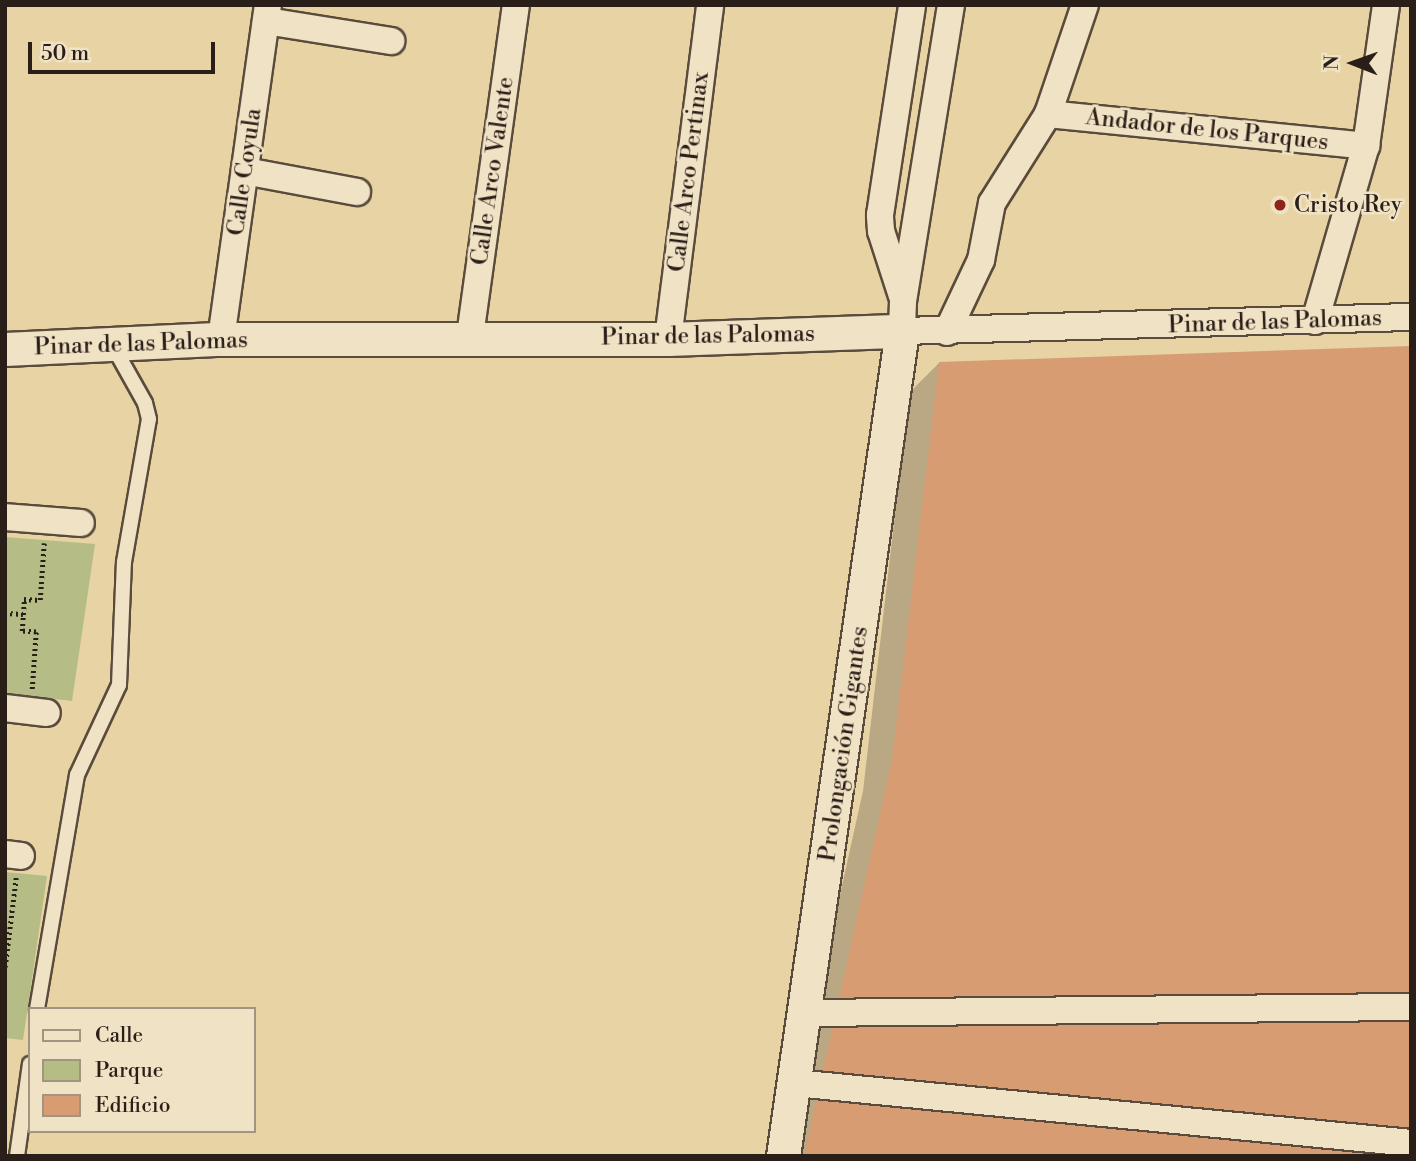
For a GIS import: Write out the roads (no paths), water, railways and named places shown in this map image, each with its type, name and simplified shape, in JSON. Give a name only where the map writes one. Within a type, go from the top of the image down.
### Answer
[{"type":"street","name":"Calle Arco Valente","points":[[470,336],[516,5]]},
{"type":"street","name":"Calle Arco Pertinax","points":[[668,339],[709,5]]},
{"type":"street","points":[[903,316],[881,231],[880,215],[912,5]]},
{"type":"street","points":[[903,316],[951,5]]},
{"type":"street","points":[[947,332],[981,260],[992,203],[1048,114],[1086,5]]},
{"type":"street","points":[[1315,321],[1366,146],[1386,5]]},
{"type":"street","points":[[267,13],[391,41]]},
{"type":"street","name":"Calle Coyula","points":[[221,339],[267,13]]},
{"type":"street","points":[[898,94],[933,113]]},
{"type":"street","name":"Andador de los Parques","points":[[1048,114],[1366,146]]},
{"type":"street","points":[[245,171],[357,192]]},
{"type":"street","name":"Pinar de las Palomas","points":[[5,349],[221,339],[470,336],[668,339],[903,316],[947,332],[1411,317]]},
{"type":"street","name":"Prolongación Gigantes","points":[[783,1156],[806,1013],[903,316]]},
{"type":"street","points":[[5,517],[81,523]]},
{"type":"street","points":[[806,1013],[1411,1007]]},
{"type":"street","points":[[795,1083],[1411,1143]]},
{"type":"lane","points":[[37,1007],[77,775],[119,685],[124,562],[149,419],[145,403],[112,344]]},
{"type":"lane","points":[[17,1156],[28,1078]]},
{"type":"place","name":"Cristo Rey","points":[[1280,205]]}]
